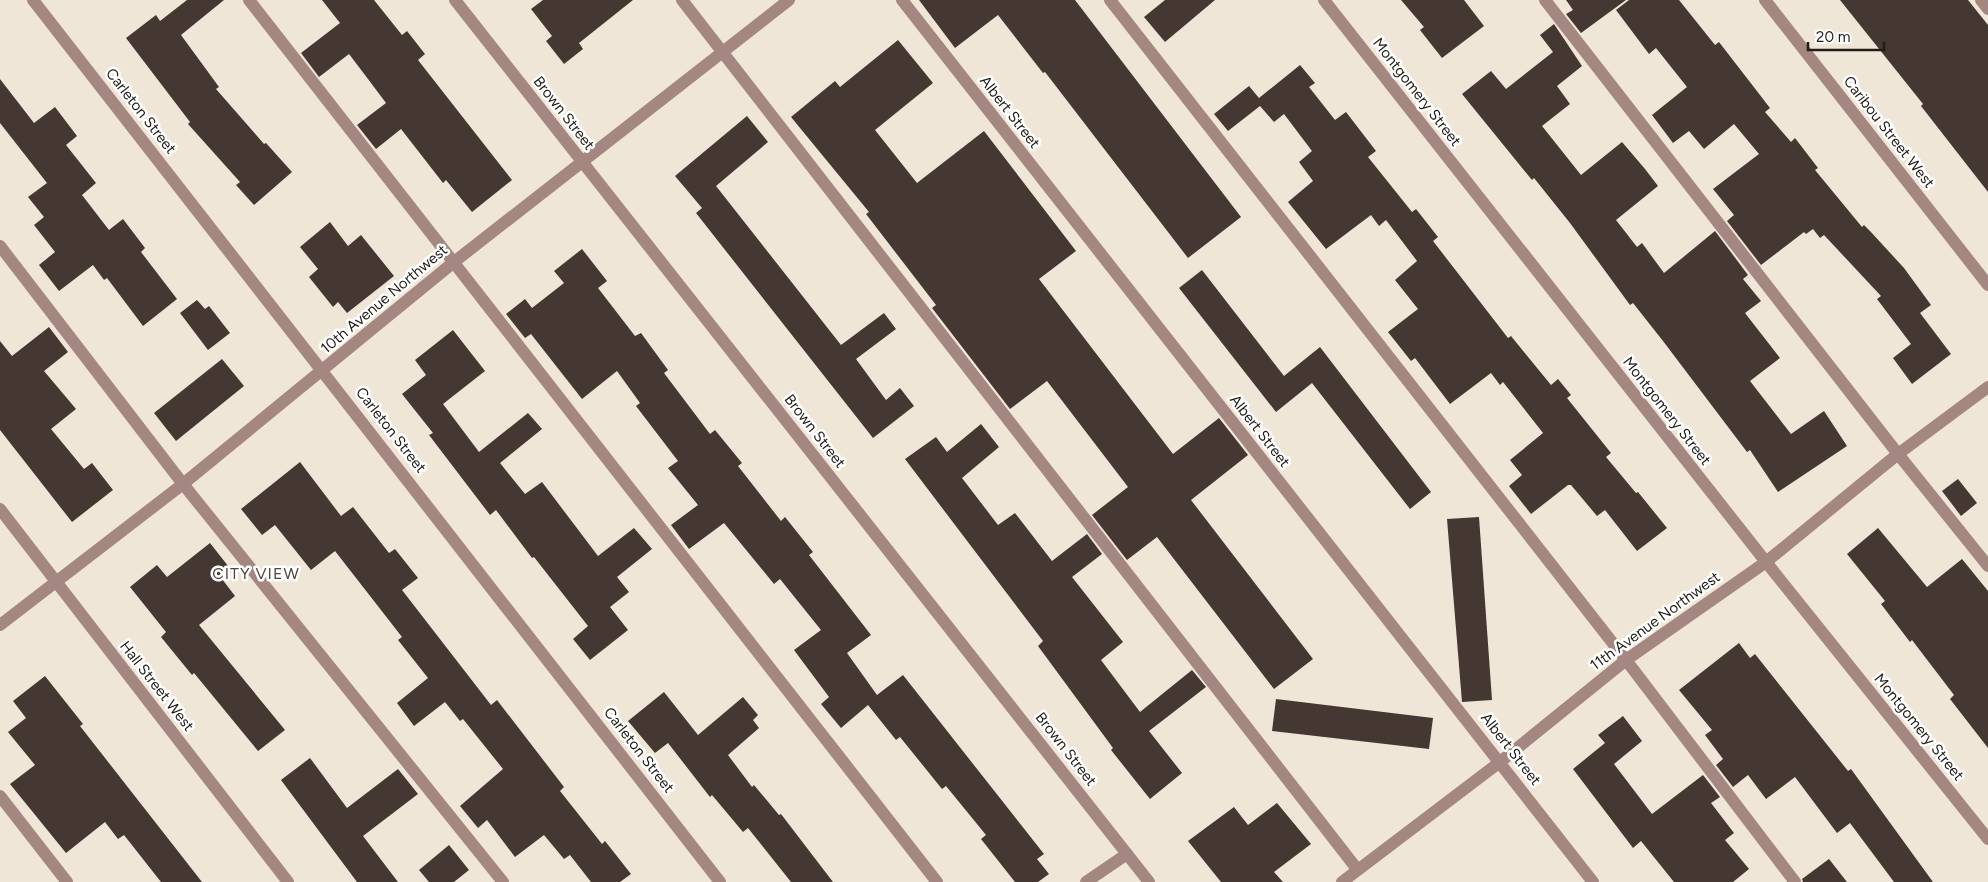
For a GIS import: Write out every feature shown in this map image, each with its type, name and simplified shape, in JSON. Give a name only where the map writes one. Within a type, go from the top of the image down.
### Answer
[{"type":"street","name":"Carleton Street","points":[[33,0],[324,370],[720,882]]},
{"type":"street","points":[[250,0],[937,882]]},
{"type":"street","name":"Brown Street","points":[[455,0],[1149,882]]},
{"type":"street","points":[[682,0],[1358,869]]},
{"type":"street","name":"10th Avenue Northwest","points":[[0,625],[183,484],[454,262],[789,0]]},
{"type":"street","name":"Albert Street","points":[[902,0],[1593,882]]},
{"type":"street","points":[[1110,0],[1626,660],[1795,882]]},
{"type":"street","name":"Montgomery Street","points":[[1324,0],[1766,562],[1988,839]]},
{"type":"street","points":[[1545,0],[1898,454],[1988,566]]},
{"type":"street","name":"Caribou Street West","points":[[1765,0],[1988,285]]},
{"type":"street","points":[[1981,0],[1988,8]]},
{"type":"street","points":[[0,246],[183,484],[503,882]]},
{"type":"street","name":"11th Avenue Northwest","points":[[1342,882],[1500,762],[1626,660],[1766,562],[1898,454],[1988,387]]},
{"type":"street","name":"Hall Street West","points":[[0,509],[288,882]]},
{"type":"street","points":[[0,796],[66,882]]},
{"type":"street","points":[[1086,882],[1127,854]]},
{"type":"building","points":[[187,0],[224,0],[181,35],[219,87],[216,89],[264,144],[266,143],[292,172],[254,205],[236,185],[240,182],[188,124],[190,122],[126,38],[156,15],[160,21]]},
{"type":"building","points":[[322,0],[374,0],[402,35],[407,31],[425,54],[418,60],[512,180],[472,212],[446,180],[443,183],[401,129],[376,149],[357,125],[386,103],[349,54],[319,77],[301,53],[340,23]]},
{"type":"building","points":[[543,0],[633,0],[579,43],[583,49],[564,64],[546,41],[552,36],[531,9]]},
{"type":"building","points":[[919,0],[1075,0],[1241,217],[1188,258],[1045,72],[1043,73],[998,15],[955,48]]},
{"type":"building","points":[[1165,0],[1215,0],[1165,42],[1144,17]]},
{"type":"building","points":[[1401,0],[1464,0],[1484,26],[1442,58],[1420,30],[1424,27]]},
{"type":"building","points":[[1566,0],[1626,0],[1581,33],[1566,14],[1573,10]]},
{"type":"building","points":[[1629,0],[1679,0],[1715,45],[1719,42],[1770,108],[1765,112],[1791,142],[1795,138],[1818,168],[1815,170],[1862,227],[1864,225],[1904,268],[1931,305],[1920,313],[1951,354],[1912,384],[1893,358],[1911,344],[1877,299],[1881,296],[1824,235],[1820,238],[1813,229],[1806,234],[1804,232],[1761,265],[1727,221],[1734,215],[1713,189],[1759,154],[1734,124],[1704,149],[1689,131],[1673,143],[1652,115],[1687,87],[1656,48],[1649,54],[1616,10]]},
{"type":"building","points":[[1840,0],[1968,0],[1988,25],[1988,192],[1921,106],[1923,104]]},
{"type":"building","points":[[1554,24],[1582,66],[1557,86],[1570,104],[1542,126],[1581,175],[1622,142],[1645,169],[1658,186],[1616,220],[1637,247],[1642,243],[1664,273],[1715,231],[1748,275],[1743,279],[1761,301],[1745,313],[1780,358],[1750,381],[1791,434],[1824,411],[1847,446],[1778,492],[1750,450],[1747,452],[1633,303],[1630,305],[1570,223],[1534,178],[1532,180],[1462,94],[1491,71],[1506,89],[1553,52],[1540,35]]},
{"type":"building","points":[[898,40],[933,83],[875,130],[917,183],[984,131],[1076,251],[1039,279],[1173,454],[1219,418],[1248,455],[1191,500],[1313,659],[1274,689],[1157,537],[1127,560],[1092,515],[1128,487],[1047,381],[1010,409],[932,308],[936,305],[866,214],[869,212],[791,117],[835,81],[840,87]]},
{"type":"building","points":[[1300,65],[1315,83],[1309,87],[1335,120],[1346,112],[1376,151],[1368,157],[1412,212],[1416,209],[1438,237],[1433,241],[1508,338],[1511,336],[1551,385],[1558,379],[1571,395],[1567,398],[1611,453],[1606,457],[1667,528],[1637,551],[1605,510],[1597,516],[1571,485],[1568,485],[1531,514],[1509,486],[1522,475],[1510,460],[1543,433],[1503,382],[1500,385],[1491,373],[1450,404],[1415,358],[1411,361],[1388,332],[1418,309],[1395,280],[1417,261],[1386,220],[1379,226],[1371,215],[1326,249],[1288,202],[1313,181],[1299,162],[1312,151],[1284,114],[1274,122],[1260,106],[1228,131],[1214,114],[1249,86],[1259,98]]},
{"type":"building","points":[[0,79],[34,123],[55,107],[77,136],[66,145],[96,183],[82,195],[109,230],[123,219],[145,248],[141,252],[177,299],[143,326],[107,278],[104,280],[93,265],[59,291],[39,265],[55,252],[34,225],[44,217],[28,197],[47,183],[0,123]]},
{"type":"building","points":[[747,116],[768,142],[716,186],[841,345],[884,313],[896,329],[856,359],[886,400],[900,388],[914,406],[873,438],[696,213],[702,208],[675,176]]},
{"type":"building","points":[[330,222],[348,246],[361,235],[394,276],[347,313],[338,302],[333,307],[309,277],[318,269],[300,247]]},
{"type":"building","points":[[582,249],[607,281],[598,288],[635,336],[641,333],[668,370],[664,373],[710,434],[715,430],[742,463],[738,466],[781,521],[785,517],[813,552],[809,555],[871,635],[847,653],[877,695],[903,675],[1044,854],[1037,859],[1049,874],[1038,882],[1015,882],[981,839],[986,835],[946,786],[942,789],[900,737],[896,740],[868,705],[841,728],[821,704],[829,697],[794,650],[821,630],[780,579],[774,584],[724,523],[689,549],[671,525],[698,505],[668,468],[678,461],[636,406],[640,403],[617,371],[582,399],[531,334],[525,338],[506,314],[525,299],[532,308],[564,283],[554,271]]},
{"type":"building","points":[[1202,270],[1284,376],[1320,347],[1431,492],[1410,509],[1312,383],[1276,412],[1179,288]]},
{"type":"building","points":[[197,300],[205,309],[209,306],[230,333],[208,350],[180,313]]},
{"type":"building","points":[[49,327],[68,352],[44,371],[76,409],[51,429],[84,469],[92,463],[113,490],[72,522],[0,430],[0,341],[12,356]]},
{"type":"building","points":[[453,330],[485,371],[443,404],[479,452],[528,413],[542,429],[500,463],[525,494],[542,482],[598,556],[634,528],[652,549],[617,577],[629,592],[610,607],[628,630],[590,660],[573,639],[588,626],[534,557],[532,558],[496,510],[490,515],[429,435],[433,433],[402,394],[426,375],[415,360]]},
{"type":"building","points":[[222,359],[244,386],[176,441],[154,413]]},
{"type":"building","points":[[981,424],[999,447],[962,478],[998,525],[1015,513],[1052,561],[1087,534],[1102,554],[1072,577],[1123,642],[1101,660],[1140,712],[1192,670],[1206,687],[1149,731],[1182,773],[1150,799],[1111,750],[1113,748],[1038,646],[1043,641],[905,459],[936,437],[947,452]]},
{"type":"building","points":[[300,462],[341,516],[353,507],[389,553],[395,549],[418,578],[402,590],[491,705],[497,700],[564,787],[560,791],[602,844],[605,841],[631,874],[620,882],[591,882],[570,855],[564,859],[544,835],[515,857],[487,820],[478,828],[460,806],[503,769],[463,719],[460,721],[445,702],[414,726],[397,703],[428,678],[398,640],[402,637],[335,551],[311,570],[275,525],[262,535],[241,509]]},
{"type":"building","points":[[1958,479],[1977,503],[1961,516],[1942,491]]},
{"type":"building","points":[[1479,517],[1492,700],[1462,702],[1447,519]]},
{"type":"building","points":[[1878,528],[1927,587],[1962,559],[1988,591],[1988,748],[1950,699],[1954,695],[1912,640],[1910,642],[1881,604],[1885,601],[1847,554]]},
{"type":"building","points":[[210,543],[232,571],[222,579],[235,596],[199,625],[285,730],[258,751],[194,673],[192,675],[161,637],[166,632],[130,587],[157,565],[167,577]]},
{"type":"building","points":[[1739,643],[1750,658],[1755,654],[1848,771],[1851,769],[1933,882],[1894,882],[1850,823],[1837,833],[1795,777],[1766,799],[1748,775],[1733,787],[1716,765],[1723,759],[1705,735],[1712,730],[1679,690]]},
{"type":"building","points":[[45,676],[83,724],[80,726],[202,882],[161,882],[124,835],[118,839],[105,822],[66,853],[10,784],[35,765],[8,732],[26,718],[13,701]]},
{"type":"building","points":[[664,692],[698,735],[743,697],[758,715],[753,720],[759,728],[728,755],[752,787],[754,785],[779,815],[781,814],[833,882],[791,882],[748,828],[743,832],[712,795],[710,797],[668,743],[655,753],[628,721]]},
{"type":"building","points":[[1276,699],[1433,718],[1429,749],[1272,731]]},
{"type":"building","points":[[1623,716],[1642,741],[1614,764],[1652,814],[1703,775],[1720,797],[1711,803],[1734,833],[1725,840],[1749,869],[1733,882],[1674,882],[1641,841],[1633,848],[1573,769],[1605,743],[1598,735]]},
{"type":"building","points":[[310,758],[347,808],[398,769],[418,794],[363,836],[398,882],[357,882],[281,780]]},
{"type":"building","points":[[1277,803],[1311,844],[1274,872],[1283,882],[1221,882],[1188,841],[1234,807],[1248,825]]},
{"type":"building","points":[[449,845],[469,870],[454,882],[429,882],[419,870]]},
{"type":"building","points":[[1829,859],[1847,882],[1803,882],[1802,879]]},
{"type":"district","name":"CITY VIEW","points":[[256,573]]}]
